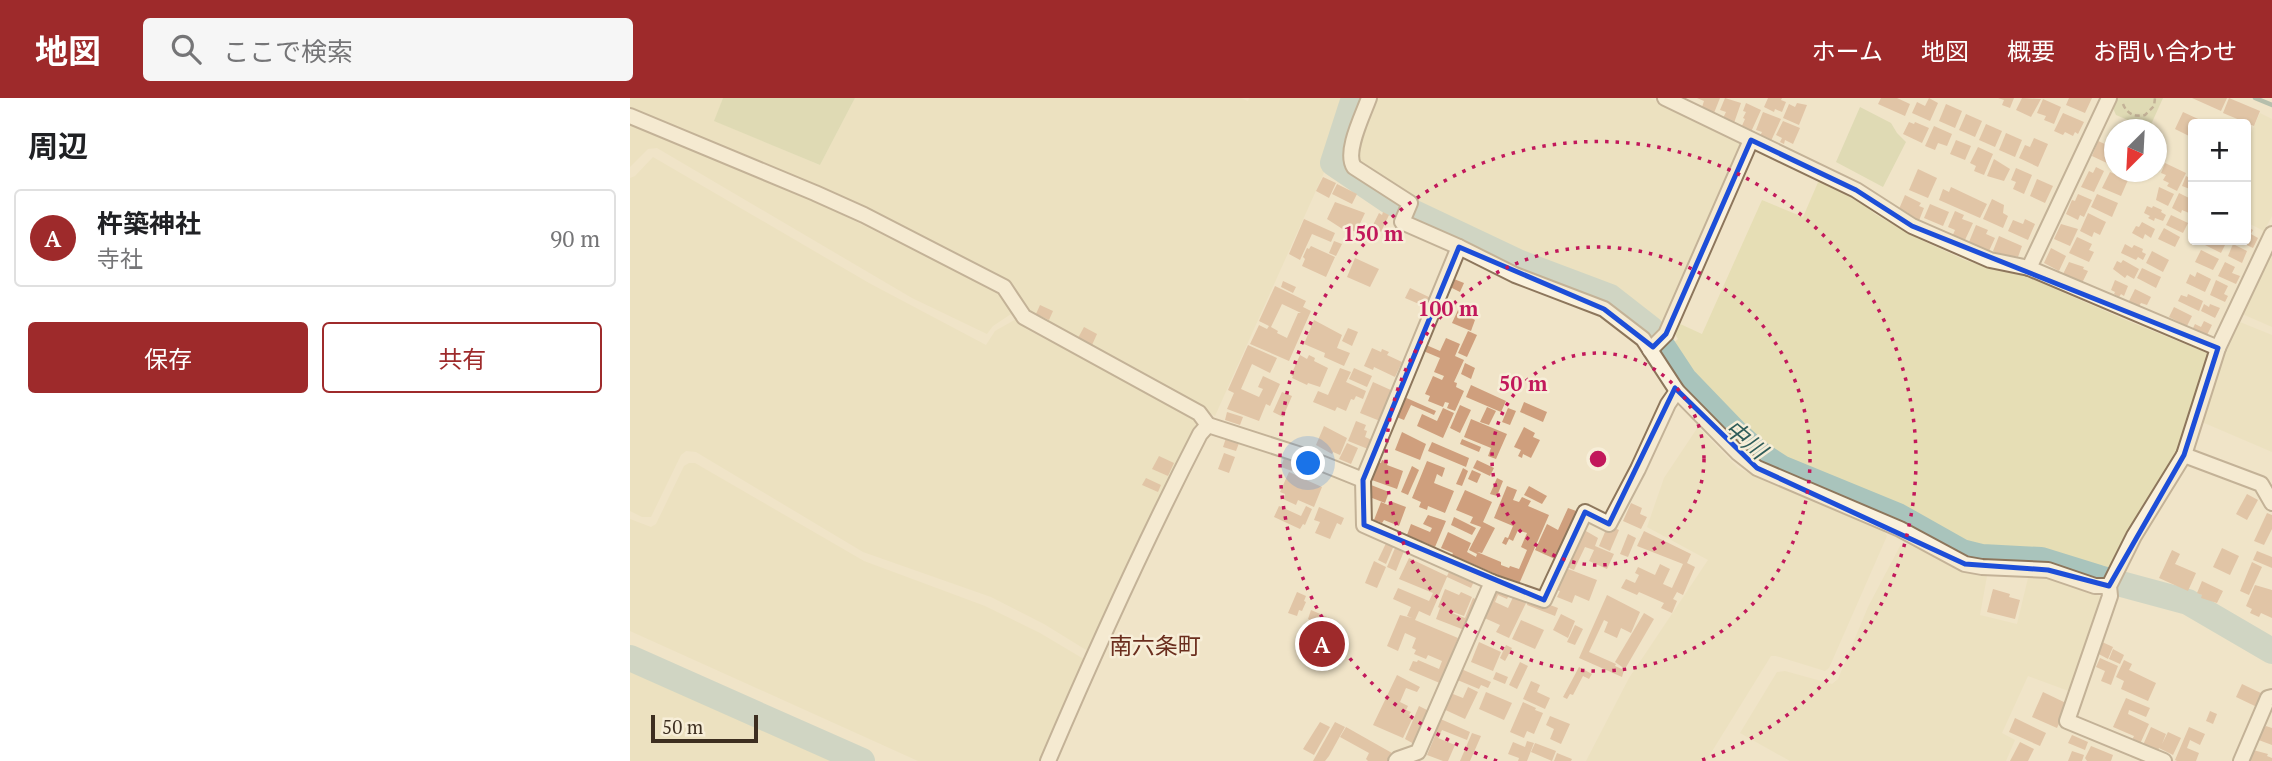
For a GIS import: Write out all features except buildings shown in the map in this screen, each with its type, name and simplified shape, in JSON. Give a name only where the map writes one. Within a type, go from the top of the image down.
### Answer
[{"type":"street","points":[[1369,98],[1350,151],[1350,161],[1354,167],[1410,203],[1402,222],[1515,275],[1604,309],[1643,339],[1677,391],[1738,453],[1758,468],[1900,529],[1965,564],[2048,570],[2095,586],[2109,586]]},
{"type":"street","points":[[1665,98],[1856,190],[1912,226],[1990,260],[2029,268],[2218,348]]},
{"type":"street","points":[[2029,268],[2115,99]]},
{"type":"street","points":[[630,116],[864,215],[1004,287],[1024,317],[1199,413],[1208,425],[1301,455],[1363,480]]},
{"type":"street","points":[[1650,350],[1666,334],[1751,140]]},
{"type":"street","points":[[2164,761],[2067,722],[2110,596],[2109,586],[2134,536],[2184,455],[2218,348],[2272,234]]},
{"type":"street","points":[[1459,247],[1363,480],[1364,525],[1492,582],[1544,600],[1585,512],[1609,524],[1677,391]]},
{"type":"street","points":[[1048,761],[1166,502],[1200,434],[1208,425]]},
{"type":"street","points":[[2184,455],[2261,484],[2272,503]]},
{"type":"street","points":[[1407,759],[1418,751],[1492,582]]},
{"type":"street","points":[[2241,761],[2268,698],[2272,697]]},
{"type":"path","points":[[2115,99],[2126,111],[2138,116],[2150,112],[2155,98]]},
{"type":"highlighted area","points":[[1751,140],[1856,190],[1912,226],[2218,348],[2184,455],[2109,586],[2048,570],[1965,564],[1757,468],[1675,388],[1609,524],[1585,512],[1544,600],[1364,525],[1363,480],[1459,247],[1604,309],[1653,347],[1666,334]]},
{"type":"shaded area","points":[[630,98],[723,98],[715,121],[820,165],[855,98],[1241,98],[1248,101],[1249,98],[1342,98],[1351,102],[1323,175],[1215,416],[1039,325],[1014,292],[630,110]]},
{"type":"shaded area","points":[[1377,98],[1650,98],[1743,145],[1661,332],[1633,305],[1600,287],[1528,260],[1417,211],[1419,201],[1375,175],[1358,161],[1356,156]]},
{"type":"shaded area","points":[[2260,113],[2272,119],[2272,216],[2264,231],[2251,224],[2251,133]]},
{"type":"shaded area","points":[[630,122],[754,171],[1004,295],[1014,312],[993,326],[987,334],[912,298],[657,148],[648,149],[630,167]]},
{"type":"shaded area","points":[[653,157],[869,283],[986,345],[995,331],[1018,318],[1026,329],[1195,417],[1198,428],[1091,653],[1044,624],[991,597],[863,552],[696,452],[686,451],[681,455],[651,517],[642,517],[630,511],[630,178]]},
{"type":"shaded area","points":[[1819,180],[1919,239],[1965,260],[2025,276],[2212,355],[2189,438],[2108,578],[2050,556],[1990,553],[1967,547],[1892,510],[1782,465],[1763,454],[1726,419],[1702,393],[1671,351],[1672,344],[1678,339],[1674,332],[1678,323],[1702,334],[1762,200],[1803,217]]},
{"type":"shaded area","points":[[2272,243],[2272,327],[2240,313]]},
{"type":"shaded area","points":[[2235,320],[2272,335],[2272,452],[2202,422]]},
{"type":"shaded area","points":[[1698,427],[1738,468],[1884,532],[1887,536],[1829,668],[1825,671],[1771,656],[1706,761],[1586,761],[1629,678],[1708,560],[1647,527],[1664,478]]},
{"type":"shaded area","points":[[695,463],[864,561],[985,606],[1040,633],[1087,661],[1051,732],[1041,761],[918,761],[630,631],[630,519],[651,527],[656,524],[684,466]]},
{"type":"shaded area","points":[[1907,544],[1956,567],[1987,576],[1980,615],[2017,624],[2028,578],[2048,579],[2103,597],[2074,693],[2028,676],[2002,733],[2015,740],[2006,761],[1790,761],[1740,733],[1777,672],[1785,671],[1832,684],[1838,679],[1868,607],[1900,546]]},
{"type":"shaded area","points":[[630,668],[698,696],[843,761],[630,761]]},
{"type":"green space","points":[[723,98],[855,98],[820,165],[714,121]]},
{"type":"green space","points":[[2116,98],[2163,98],[2154,119],[2125,119],[2116,115],[2112,106]]},
{"type":"green space","points":[[1860,107],[1891,123],[1906,142],[1883,187],[1836,162]]},
{"type":"waterway","name":"中川","points":[[1354,98],[1333,163],[1389,201],[1520,263],[1610,297],[1651,329],[1684,379],[1735,432],[1758,453],[1781,468],[1898,516],[1962,552],[1982,557],[2041,560],[2188,602],[2272,651]]},
{"type":"waterway","points":[[2255,98],[2272,105]]},
{"type":"waterway","points":[[630,658],[862,761]]},
{"type":"place","name":"杵築神社","points":[[1322,644]]},
{"type":"district","name":"南六条町","points":[[1155,645]]}]
